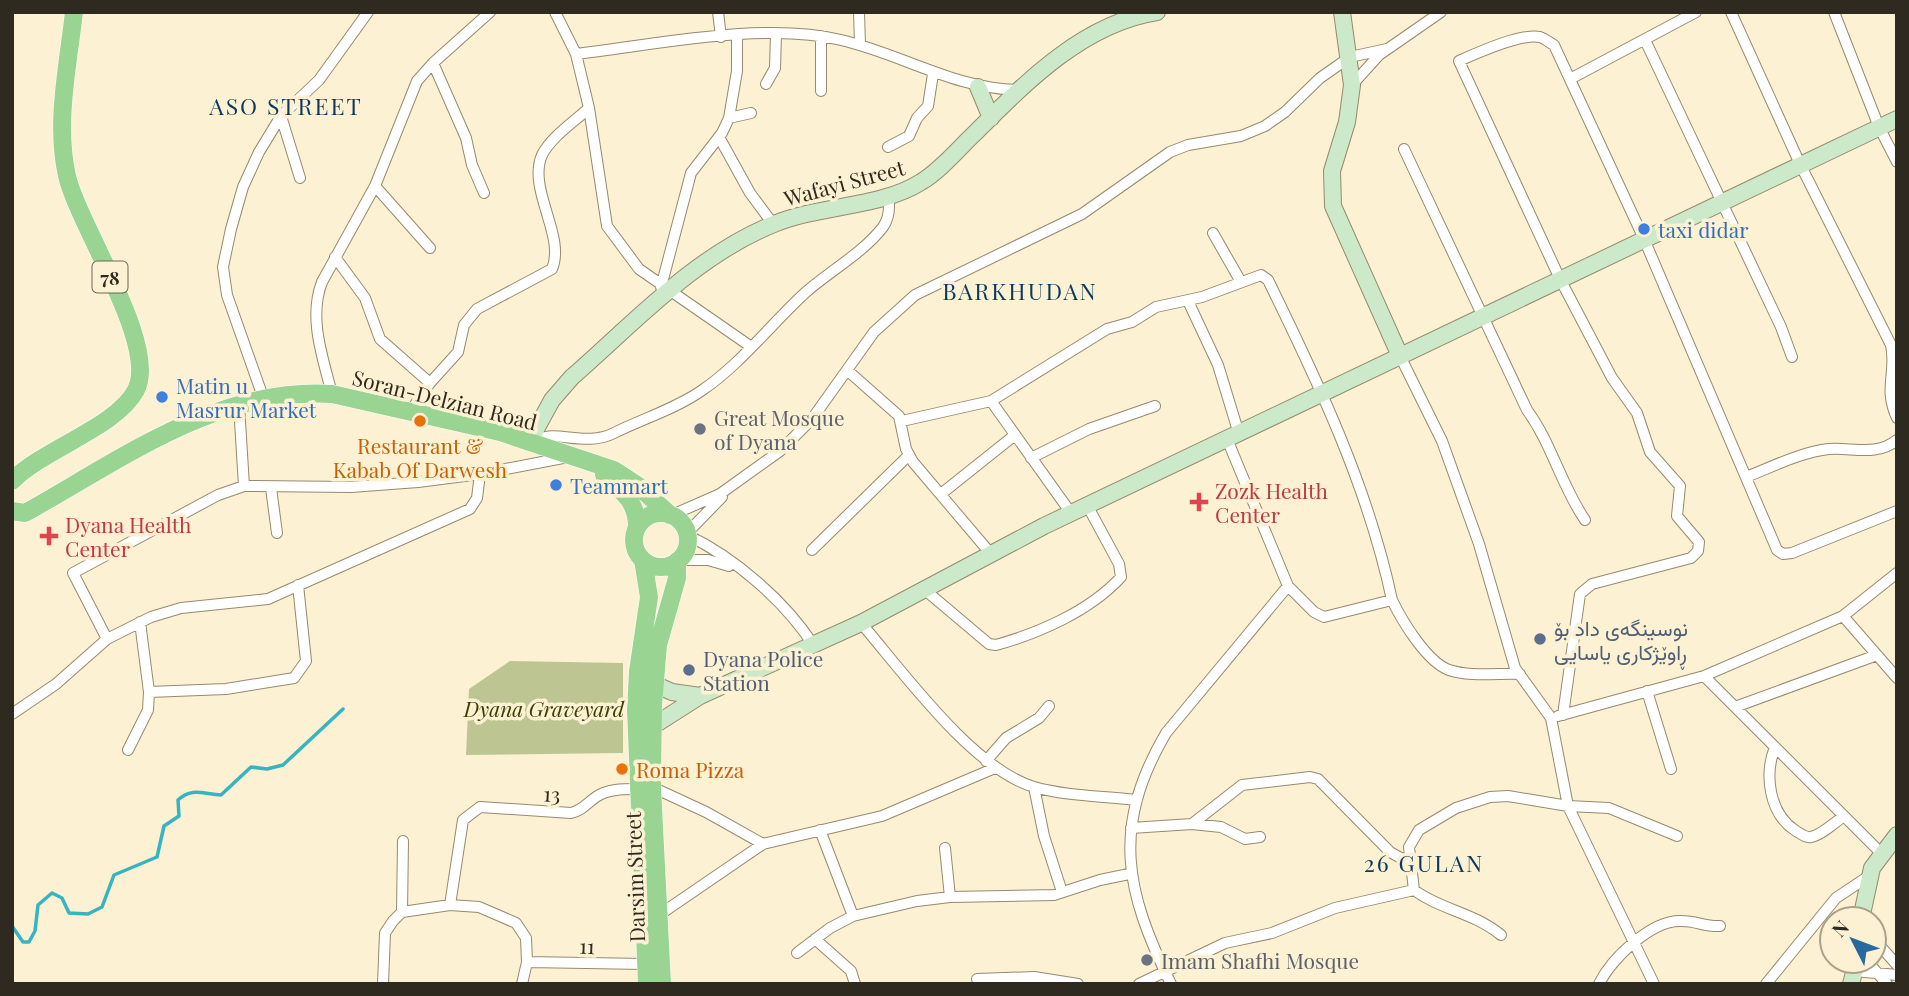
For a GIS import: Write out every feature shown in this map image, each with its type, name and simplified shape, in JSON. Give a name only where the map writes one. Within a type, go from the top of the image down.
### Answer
[{"type":"main road","name":"78","points":[[12,481],[34,462],[111,415],[135,392],[140,380],[134,333],[83,222],[67,177],[61,136],[74,12]]},
{"type":"main road","name":"Soran-Delzian Road","points":[[17,516],[172,431],[239,405],[286,393],[332,394],[490,429],[597,467],[614,470],[671,515]]},
{"type":"main road","name":"Soran-Delzian Road","points":[[597,467],[629,498],[636,512],[637,527]]},
{"type":"main road","points":[[643,560],[660,566],[677,561],[686,549],[687,534],[683,524],[671,515],[651,515],[637,527],[634,541],[643,560],[649,597],[638,671],[645,788],[646,984]]},
{"type":"main road","name":"Darsim Street","points":[[662,984],[659,915],[645,788],[662,622],[677,578],[677,561]]},
{"type":"street","points":[[263,397],[227,295],[223,267],[243,187],[259,152],[281,116],[319,80],[368,12]]},
{"type":"street","points":[[332,394],[315,316],[315,298],[375,186],[417,81],[490,12]]},
{"type":"street","points":[[555,12],[576,54],[589,108],[601,201],[607,226],[639,269],[665,290],[750,346]]},
{"type":"street","points":[[718,12],[721,37]]},
{"type":"street","points":[[859,12],[860,45]]},
{"type":"street","name":"Wafayi Street","points":[[532,443],[562,388],[665,290],[717,254],[773,224],[811,211],[888,196],[915,186],[931,176],[1022,90],[1109,19],[1157,12]]},
{"type":"street","points":[[1342,12],[1352,85],[1347,122],[1332,171],[1334,206],[1400,356],[1442,441],[1479,544],[1515,668],[1557,717]]},
{"type":"street","points":[[1352,85],[1387,49],[1441,12]]},
{"type":"street","points":[[1570,79],[1696,12]]},
{"type":"street","points":[[1731,12],[1800,164],[1891,345],[1894,356],[1888,386],[1897,418]]},
{"type":"street","points":[[1834,12],[1879,127],[1897,162]]},
{"type":"street","points":[[576,54],[721,37],[776,34],[821,36],[860,45],[933,74],[978,87],[1022,90]]},
{"type":"street","points":[[766,84],[775,68],[776,34]]},
{"type":"street","points":[[665,290],[691,173],[719,137],[729,118],[737,71],[737,36]]},
{"type":"street","points":[[821,36],[821,91]]},
{"type":"street","points":[[1654,984],[1568,806],[1557,717],[1580,594],[1592,584],[1691,558],[1698,551],[1699,542],[1676,516],[1680,486],[1676,478],[1650,452],[1637,413],[1612,378],[1560,279],[1459,61],[1487,48],[1540,37],[1554,45],[1644,239],[1777,550],[1783,554],[1819,544],[1897,511]]},
{"type":"street","points":[[1645,40],[1781,327],[1791,357]]},
{"type":"street","points":[[814,646],[777,598],[705,544],[687,534],[731,488],[797,436],[883,321],[915,295],[1082,214],[1170,152],[1188,145],[1241,136],[1265,126],[1320,78],[1350,57],[1387,49]]},
{"type":"street","points":[[433,63],[462,128],[484,193]]},
{"type":"street","points":[[888,147],[906,139],[917,118],[928,107],[933,74]]},
{"type":"street","points":[[978,87],[990,118]]},
{"type":"street","points":[[410,412],[430,383],[458,352],[464,324],[477,309],[552,269],[555,247],[543,198],[540,163],[550,144],[589,108]]},
{"type":"street","points":[[729,118],[751,113]]},
{"type":"street","points":[[281,116],[300,178]]},
{"type":"street","points":[[653,726],[700,696],[861,623],[1087,505],[1897,119]]},
{"type":"street","points":[[719,137],[750,193],[773,224]]},
{"type":"street","points":[[1404,149],[1527,410],[1545,439],[1570,497],[1585,520]]},
{"type":"street","points":[[375,186],[430,248]]},
{"type":"street","points":[[532,443],[549,434],[581,441],[608,436],[697,394],[725,372],[806,293],[881,229],[889,214],[888,196]]},
{"type":"street","points":[[1213,233],[1241,282]]},
{"type":"street","points":[[335,257],[365,298],[380,339],[430,383]]},
{"type":"street","points":[[902,421],[991,401],[1098,333],[1132,322],[1156,307],[1188,301],[1257,274],[1268,280],[1366,498],[1392,600],[1409,630],[1436,663],[1451,671],[1520,674]]},
{"type":"street","points":[[1188,301],[1218,365],[1233,437],[1288,586],[1314,612],[1324,617],[1392,600]]},
{"type":"street","points":[[847,370],[902,421],[909,455],[991,554]]},
{"type":"street","points":[[991,401],[1071,513]]},
{"type":"street","points":[[239,405],[244,486]]},
{"type":"street","points":[[1031,458],[1089,429],[1155,406]]},
{"type":"street","points":[[941,494],[1016,435]]},
{"type":"street","points":[[1746,477],[1830,449],[1860,453],[1897,440]]},
{"type":"street","points":[[812,550],[909,455]]},
{"type":"street","points":[[107,639],[73,573],[218,495],[244,486],[351,487],[480,474],[568,457]]},
{"type":"street","points":[[12,714],[56,684],[107,639],[140,622],[181,608],[268,599],[470,509],[477,498],[480,474]]},
{"type":"street","points":[[271,488],[277,533]]},
{"type":"street","points":[[671,515],[731,488]]},
{"type":"street","points":[[925,590],[989,643],[996,645],[1068,617],[1112,587],[1121,577],[1119,565],[1087,505]]},
{"type":"street","points":[[677,561],[708,560],[737,569]]},
{"type":"street","points":[[1557,717],[1704,676],[1843,616],[1897,573]]},
{"type":"street","points":[[149,692],[226,689],[295,678],[306,661],[298,585]]},
{"type":"street","points":[[1171,984],[1142,920],[1129,874],[1135,800],[1150,760],[1166,733],[1288,586]]},
{"type":"street","points":[[1843,616],[1897,678]]},
{"type":"street","points":[[128,750],[148,710],[149,692],[140,622]]},
{"type":"street","points":[[861,623],[991,765],[1034,787],[1135,800]]},
{"type":"street","points":[[1735,707],[1877,655]]},
{"type":"street","points":[[1704,676],[1882,854]]},
{"type":"street","points":[[654,684],[671,692],[700,696]]},
{"type":"street","points":[[1647,691],[1671,769]]},
{"type":"street","points":[[659,915],[763,844],[882,816],[991,765],[1006,738],[1034,721],[1049,706]]},
{"type":"street","points":[[1775,747],[1769,764],[1774,806],[1790,827],[1804,836],[1812,837],[1844,816]]},
{"type":"street","points":[[1192,824],[1242,785],[1310,777],[1318,779],[1390,852],[1408,862]]},
{"type":"street","points":[[1034,787],[1044,836],[1062,892]]},
{"type":"street","points":[[645,788],[695,806],[763,844]]},
{"type":"street","name":"13","points":[[450,905],[463,820],[480,807],[571,813],[581,811],[597,796],[613,790],[645,788]]},
{"type":"street","points":[[1502,935],[1462,910],[1429,901],[1414,890],[1408,862],[1409,847],[1419,830],[1456,808],[1490,797],[1508,796],[1568,806],[1609,808],[1677,836]]},
{"type":"street","points":[[1131,828],[1192,824],[1221,827],[1245,839],[1259,837]]},
{"type":"street","points":[[820,830],[853,916]]},
{"type":"street","points":[[1864,905],[1869,876],[1897,835]]},
{"type":"street","points":[[383,984],[386,933],[401,912],[403,841]]},
{"type":"street","points":[[945,848],[950,898]]},
{"type":"street","points":[[797,953],[853,916],[950,898],[1025,897],[1062,892],[1129,874]]},
{"type":"street","points":[[1766,984],[1836,898],[1869,876]]},
{"type":"street","points":[[1139,984],[1226,943],[1272,933],[1335,908],[1414,890]]},
{"type":"street","points":[[401,912],[450,905],[479,907],[516,923],[526,938],[527,962],[522,984]]},
{"type":"street","points":[[1598,984],[1606,967],[1634,943],[1669,922],[1682,920],[1704,927],[1720,926]]},
{"type":"street","points":[[815,939],[851,971],[855,984]]},
{"type":"street","name":"11","points":[[527,962],[645,964]]},
{"type":"street","points":[[1884,980],[1897,975]]},
{"type":"street","points":[[1021,984],[1034,976]]},
{"type":"street","points":[[977,979],[1034,976],[1078,984]]},
{"type":"green space","name":"Dyana Graveyard","points":[[510,661],[623,663],[623,753],[466,755],[469,689]]},
{"type":"waterway","points":[[12,926],[23,942],[29,942],[35,931],[38,905],[52,893],[62,898],[69,913],[88,914],[102,907],[114,875],[157,857],[164,826],[179,816],[178,800],[193,792],[221,795],[251,767],[267,769],[283,765],[343,709]]},
{"type":"place","name":"taxi didar","points":[[1644,229]]},
{"type":"place","name":"Matin u Masrur Market","points":[[162,397]]},
{"type":"place","name":"Restaurant & Kabab Of Darwesh","points":[[420,421]]},
{"type":"place","name":"Great Mosque of Dyana","points":[[700,429]]},
{"type":"place","name":"Teammart","points":[[556,485]]},
{"type":"place","name":"Zozk Health Center","points":[[1199,502]]},
{"type":"place","name":"Dyana Health Center","points":[[49,536]]},
{"type":"place","name":"نوسینگەی داد بۆ ڕاوێژكاری یاسایی","points":[[1540,639]]},
{"type":"place","name":"Dyana Police Station","points":[[689,670]]},
{"type":"place","name":"Roma Pizza","points":[[622,769]]},
{"type":"place","name":"Imam Shafhi Mosque","points":[[1147,960]]},
{"type":"district","name":"ASO STREET","points":[[286,105]]},
{"type":"district","name":"BARKHUDAN","points":[[1020,290]]},
{"type":"district","name":"26 GULAN","points":[[1424,862]]}]
